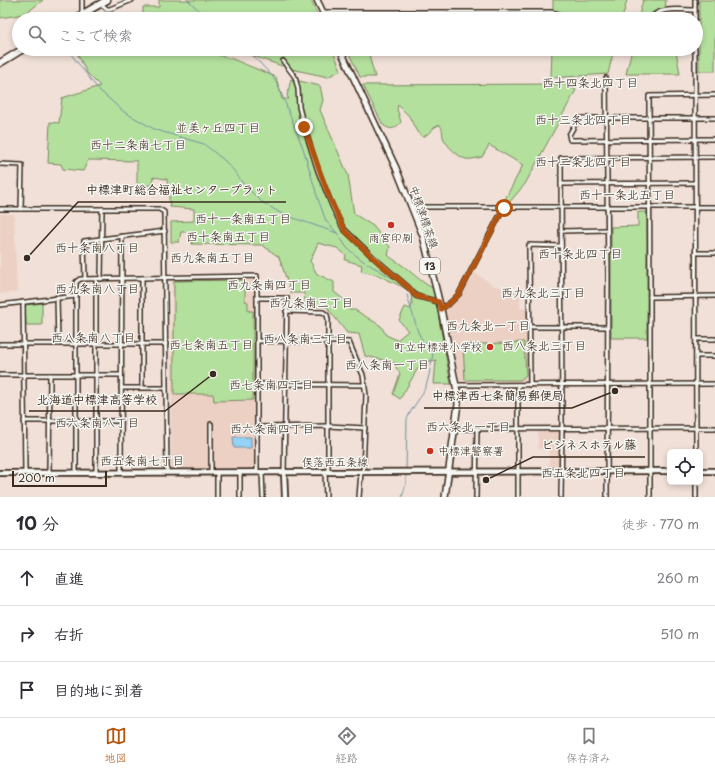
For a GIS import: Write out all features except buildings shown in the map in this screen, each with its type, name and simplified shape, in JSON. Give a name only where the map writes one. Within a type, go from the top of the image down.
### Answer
[{"type":"highway","points":[[86,12],[107,0]]},
{"type":"highway","points":[[0,63],[12,56]]},
{"type":"main road","points":[[317,0],[323,12]]},
{"type":"main road","name":"中標津標茶線","points":[[343,56],[396,168],[422,236],[441,309],[458,404],[450,471],[445,497]]},
{"type":"main road","points":[[284,471],[285,497]]},
{"type":"main road","name":"俣落西五条線","points":[[0,473],[667,471]]},
{"type":"main road","points":[[703,471],[715,471]]},
{"type":"street","points":[[82,0],[82,12]]},
{"type":"street","points":[[101,4],[107,9],[110,9],[132,0]]},
{"type":"street","points":[[659,12],[695,10],[695,0]]},
{"type":"street","points":[[323,12],[550,12]]},
{"type":"street","points":[[695,56],[696,449]]},
{"type":"street","points":[[283,61],[295,77],[303,123],[321,178],[333,208],[344,228],[416,296],[439,302]]},
{"type":"street","points":[[606,78],[607,497]]},
{"type":"street","points":[[650,497],[649,96],[715,95]]},
{"type":"street","points":[[715,118],[581,118],[578,119],[569,136],[570,140],[715,139]]},
{"type":"street","points":[[561,497],[561,158],[715,157]]},
{"type":"street","points":[[0,164],[22,164],[21,209]]},
{"type":"street","points":[[561,184],[695,183]]},
{"type":"street","points":[[411,207],[715,207]]},
{"type":"street","points":[[441,309],[459,294],[504,208]]},
{"type":"street","points":[[0,209],[161,209],[165,213],[167,472]]},
{"type":"street","points":[[101,279],[102,209]]},
{"type":"street","points":[[562,230],[607,230]]},
{"type":"street","points":[[85,279],[84,241],[165,231]]},
{"type":"street","points":[[121,472],[122,236]]},
{"type":"street","points":[[530,385],[529,245],[561,246]]},
{"type":"street","points":[[695,252],[715,253]]},
{"type":"street","points":[[76,473],[76,282],[80,279],[257,276],[258,427],[260,472],[263,497]]},
{"type":"street","points":[[142,278],[142,387]]},
{"type":"street","points":[[96,279],[96,473]]},
{"type":"street","points":[[0,306],[57,297],[76,296]]},
{"type":"street","points":[[650,296],[715,296]]},
{"type":"street","points":[[57,297],[58,344]]},
{"type":"street","points":[[258,298],[286,298],[286,427],[284,471]]},
{"type":"street","points":[[23,302],[25,473]]},
{"type":"street","points":[[286,311],[323,312],[328,319],[329,341],[326,497]]},
{"type":"street","points":[[529,328],[607,328]]},
{"type":"street","points":[[696,339],[715,339]]},
{"type":"street","points":[[258,341],[349,342],[363,375],[366,395],[362,472],[359,497]]},
{"type":"street","points":[[0,344],[166,344]]},
{"type":"street","points":[[696,356],[715,356]]},
{"type":"street","points":[[0,375],[121,375]]},
{"type":"street","points":[[50,375],[50,473]]},
{"type":"street","points":[[258,384],[365,385]]},
{"type":"street","points":[[455,385],[715,384]]},
{"type":"street","points":[[518,385],[518,497]]},
{"type":"street","points":[[121,388],[166,388]]},
{"type":"street","points":[[24,420],[121,421]]},
{"type":"street","points":[[211,424],[211,470]]},
{"type":"street","points":[[258,427],[328,426],[365,428]]},
{"type":"street","points":[[455,429],[715,428]]},
{"type":"street","points":[[476,497],[477,429]]},
{"type":"street","points":[[217,472],[218,497]]},
{"type":"street","points":[[240,472],[240,497]]},
{"type":"street","points":[[696,485],[696,497]]},
{"type":"shaded area","points":[[0,214],[14,214],[17,292],[0,294]]},
{"type":"shaded area","name":"町立中標津小学校","points":[[475,273],[495,286],[521,291],[520,308],[527,309],[527,382],[460,381],[444,313],[446,309],[456,302]]},
{"type":"shaded area","points":[[255,278],[255,468],[171,469],[172,280]]},
{"type":"shaded area","points":[[538,431],[560,431],[560,467],[549,467],[549,450],[538,449]]},
{"type":"green space","points":[[0,0],[43,0],[28,12],[12,12],[12,16],[0,18]]},
{"type":"green space","points":[[159,0],[311,0],[316,12],[143,12],[143,7],[159,7]]},
{"type":"green space","points":[[553,0],[627,0],[624,12],[553,12]]},
{"type":"green space","points":[[643,0],[666,0],[665,12],[640,12]]},
{"type":"green space","points":[[699,0],[715,0],[715,71],[699,71],[699,56],[703,56],[703,12],[699,12]]},
{"type":"green space","points":[[78,56],[222,56],[276,77],[282,99],[289,99],[287,96],[291,79],[320,86],[323,100],[320,110],[348,175],[354,214],[373,226],[390,247],[389,256],[424,283],[433,288],[451,384],[434,384],[436,360],[421,363],[400,399],[393,394],[400,374],[393,362],[365,356],[359,334],[347,333],[326,306],[306,307],[304,293],[291,293],[279,257],[262,245],[192,244],[190,232],[181,232],[179,242],[171,242],[171,222],[194,221],[194,209],[170,207],[167,179],[153,177],[152,185],[137,187],[137,161],[88,160],[83,171],[63,169],[61,164],[48,163],[50,122],[59,123],[62,98],[100,86],[87,73]],"holes":[[[318,243],[337,248],[346,255],[345,260],[362,265],[361,271],[378,275],[411,291],[412,305],[410,309],[405,307],[399,320],[408,331],[397,340],[386,335],[381,326],[355,310],[349,310],[343,299],[334,292],[334,282],[317,274],[310,261]]]},
{"type":"green space","points":[[253,56],[335,56],[341,70],[328,77],[291,69]]},
{"type":"green space","points":[[350,56],[370,56],[375,77],[360,77]]},
{"type":"green space","points":[[552,56],[612,56],[608,74],[551,78]]},
{"type":"green space","points":[[630,56],[677,56],[680,74],[626,74]]},
{"type":"green space","points":[[565,84],[576,90],[525,184],[507,205],[502,205],[523,165],[489,145],[482,157],[470,159],[463,158],[446,143],[440,125],[435,127],[423,137],[417,132],[409,116],[398,105],[397,109],[401,122],[391,129],[386,127],[383,125],[363,85]]},
{"type":"green space","points":[[638,212],[647,212],[647,338],[611,338],[611,227],[638,226]]},
{"type":"green space","points":[[245,280],[245,301],[248,302],[248,311],[253,311],[253,400],[214,401],[213,394],[174,394],[174,281]]},
{"type":"green space","points":[[42,303],[42,325],[26,325],[25,305]]},
{"type":"green space","points":[[524,342],[526,375],[520,380],[465,380],[463,345]]},
{"type":"water","points":[[233,437],[251,437],[251,448],[234,448]]},
{"type":"waterway","points":[[188,0],[201,12]]},
{"type":"waterway","points":[[72,56],[98,89],[124,112],[156,130],[204,144],[225,161],[244,185],[262,202],[282,214],[337,233]]},
{"type":"waterway","points":[[253,56],[273,77],[280,90],[303,148],[326,221],[337,233],[347,248],[363,261],[401,283],[405,289]]},
{"type":"waterway","points":[[406,471],[407,419],[426,385],[433,354],[432,350],[422,340],[418,332],[407,295]]},
{"type":"waterway","points":[[402,497],[406,484],[406,474]]},
{"type":"place","name":"雨宮印刷","points":[[391,225]]},
{"type":"place","name":"中標津町総合福祉センタープラット","points":[[27,258]]},
{"type":"place","name":"町立中標津小学校","points":[[490,347]]},
{"type":"place","name":"北海道中標津高等学校","points":[[213,374]]},
{"type":"place","name":"中標津西七条簡易郵便局","points":[[615,391]]},
{"type":"place","name":"中標津警察署","points":[[430,451]]},
{"type":"place","name":"ビジネスホテル藤","points":[[486,480]]},
{"type":"district","name":"西十四条北四丁目","points":[[590,83]]},
{"type":"district","name":"西十三条北四丁目","points":[[583,120]]},
{"type":"district","name":"並美ヶ丘四丁目","points":[[218,128]]},
{"type":"district","name":"西十二条南七丁目","points":[[138,145]]},
{"type":"district","name":"西十二条北四丁目","points":[[583,162]]},
{"type":"district","name":"西十一条北五丁目","points":[[627,195]]},
{"type":"district","name":"西十一条南五丁目","points":[[243,219]]},
{"type":"district","name":"西十条南五丁目","points":[[228,237]]},
{"type":"district","name":"西十条南八丁目","points":[[97,248]]},
{"type":"district","name":"西十条北四丁目","points":[[580,254]]},
{"type":"district","name":"西九条南五丁目","points":[[212,258]]},
{"type":"district","name":"西九条南四丁目","points":[[269,285]]},
{"type":"district","name":"西九条南八丁目","points":[[97,289]]},
{"type":"district","name":"西九条北三丁目","points":[[543,293]]},
{"type":"district","name":"西九条南三丁目","points":[[311,303]]},
{"type":"district","name":"西九条北一丁目","points":[[488,326]]},
{"type":"district","name":"西八条南八丁目","points":[[93,338]]},
{"type":"district","name":"西八条南三丁目","points":[[305,339]]},
{"type":"district","name":"西七条南五丁目","points":[[211,345]]},
{"type":"district","name":"西八条北三丁目","points":[[544,346]]},
{"type":"district","name":"西八条南一丁目","points":[[387,365]]},
{"type":"district","name":"西七条南四丁目","points":[[271,385]]},
{"type":"district","name":"西六条南八丁目","points":[[97,423]]},
{"type":"district","name":"西六条北一丁目","points":[[468,427]]},
{"type":"district","name":"西六条南四丁目","points":[[272,429]]},
{"type":"district","name":"西五条南七丁目","points":[[142,461]]},
{"type":"district","name":"西五条北四丁目","points":[[583,473]]},
{"type":"route","points":[[304,127],[318,171],[333,208],[345,231],[379,263],[408,287],[416,296],[439,302],[441,309],[455,299],[459,294],[504,208]]}]
